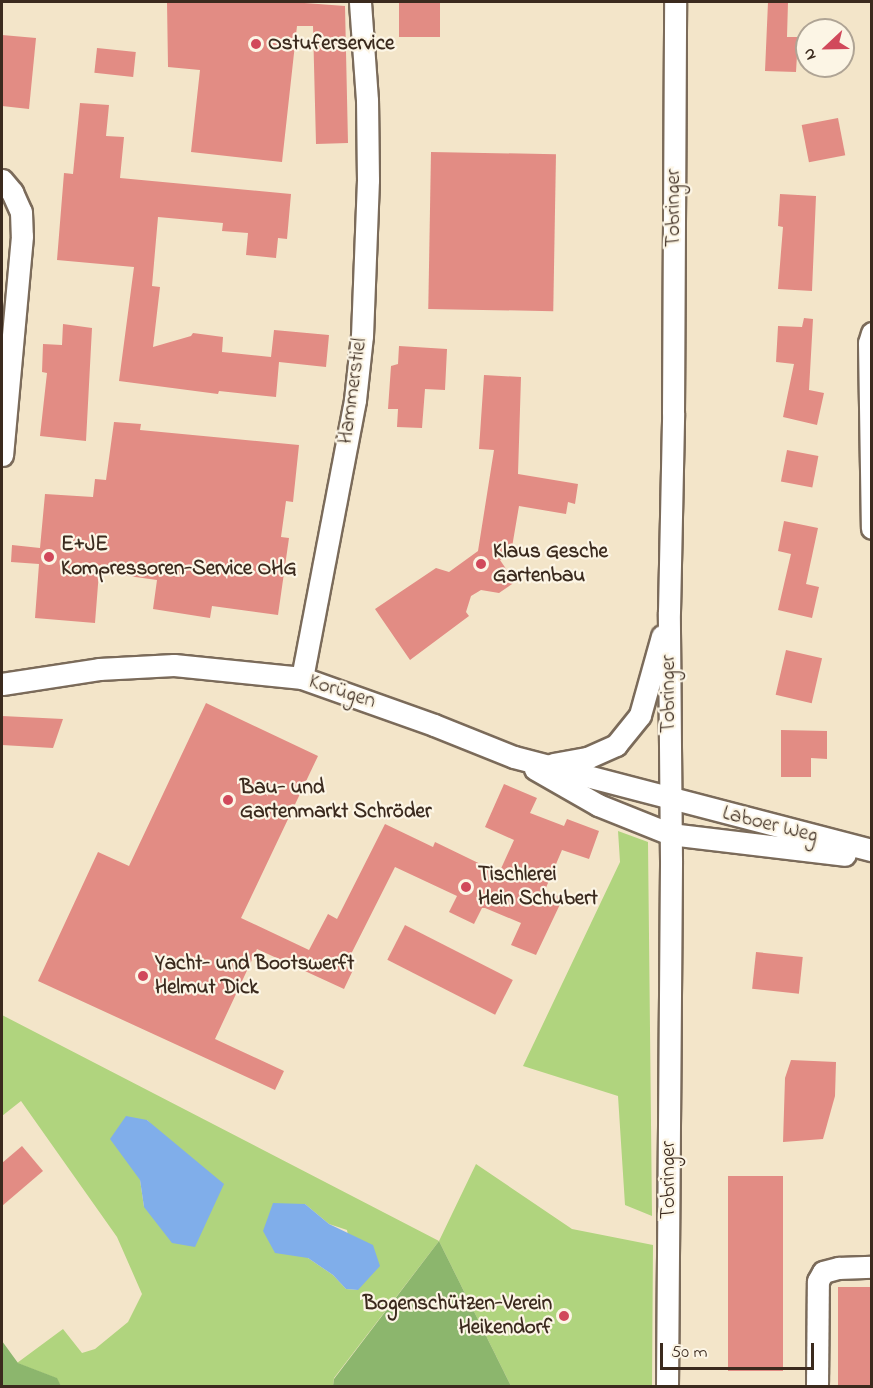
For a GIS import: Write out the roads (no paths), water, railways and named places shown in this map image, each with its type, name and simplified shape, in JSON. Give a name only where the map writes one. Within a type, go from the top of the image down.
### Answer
[{"type":"street","name":"Hammerstiel","points":[[302,678],[355,400],[362,336],[368,180],[367,100],[360,2]]},
{"type":"street","name":"Tobringer","points":[[667,1386],[669,612],[674,401],[675,2]]},
{"type":"street","points":[[2,180],[12,192],[21,212],[22,236],[2,455]]},
{"type":"street","points":[[872,333],[869,343],[872,528]]},
{"type":"street","points":[[547,765],[586,758],[616,745],[640,716],[669,612]]},
{"type":"street","name":"Korügen","points":[[2,684],[99,669],[174,665],[302,678],[514,757],[669,799]]},
{"type":"street","name":"Laboer Weg","points":[[514,757],[598,805],[670,834],[872,856]]},
{"type":"street","name":"Laboer Weg","points":[[669,799],[872,850]]},
{"type":"street","points":[[817,1386],[818,1281],[823,1272],[872,1267]]},
{"type":"water","points":[[126,1116],[147,1120],[224,1184],[195,1247],[172,1243],[144,1207],[140,1180],[110,1139]]},
{"type":"water","points":[[273,1203],[305,1204],[329,1224],[373,1245],[380,1266],[358,1290],[346,1289],[333,1275],[308,1258],[275,1253],[263,1231]]},
{"type":"place","name":"Ostuferservice","points":[[256,44]]},
{"type":"place","name":"E+JE Kompressoren-Service OHG","points":[[49,557]]},
{"type":"place","name":"Klaus Gesche Gartenbau","points":[[481,564]]},
{"type":"place","name":"Bau- und Gartenmarkt Schröder","points":[[228,800]]},
{"type":"place","name":"Tischlerei Hein Schubert","points":[[466,887]]},
{"type":"place","name":"Yacht- und Bootswerft Helmut Dick","points":[[143,976]]},
{"type":"place","name":"Bogenschützen-Verein Heikendorf","points":[[564,1316]]}]
